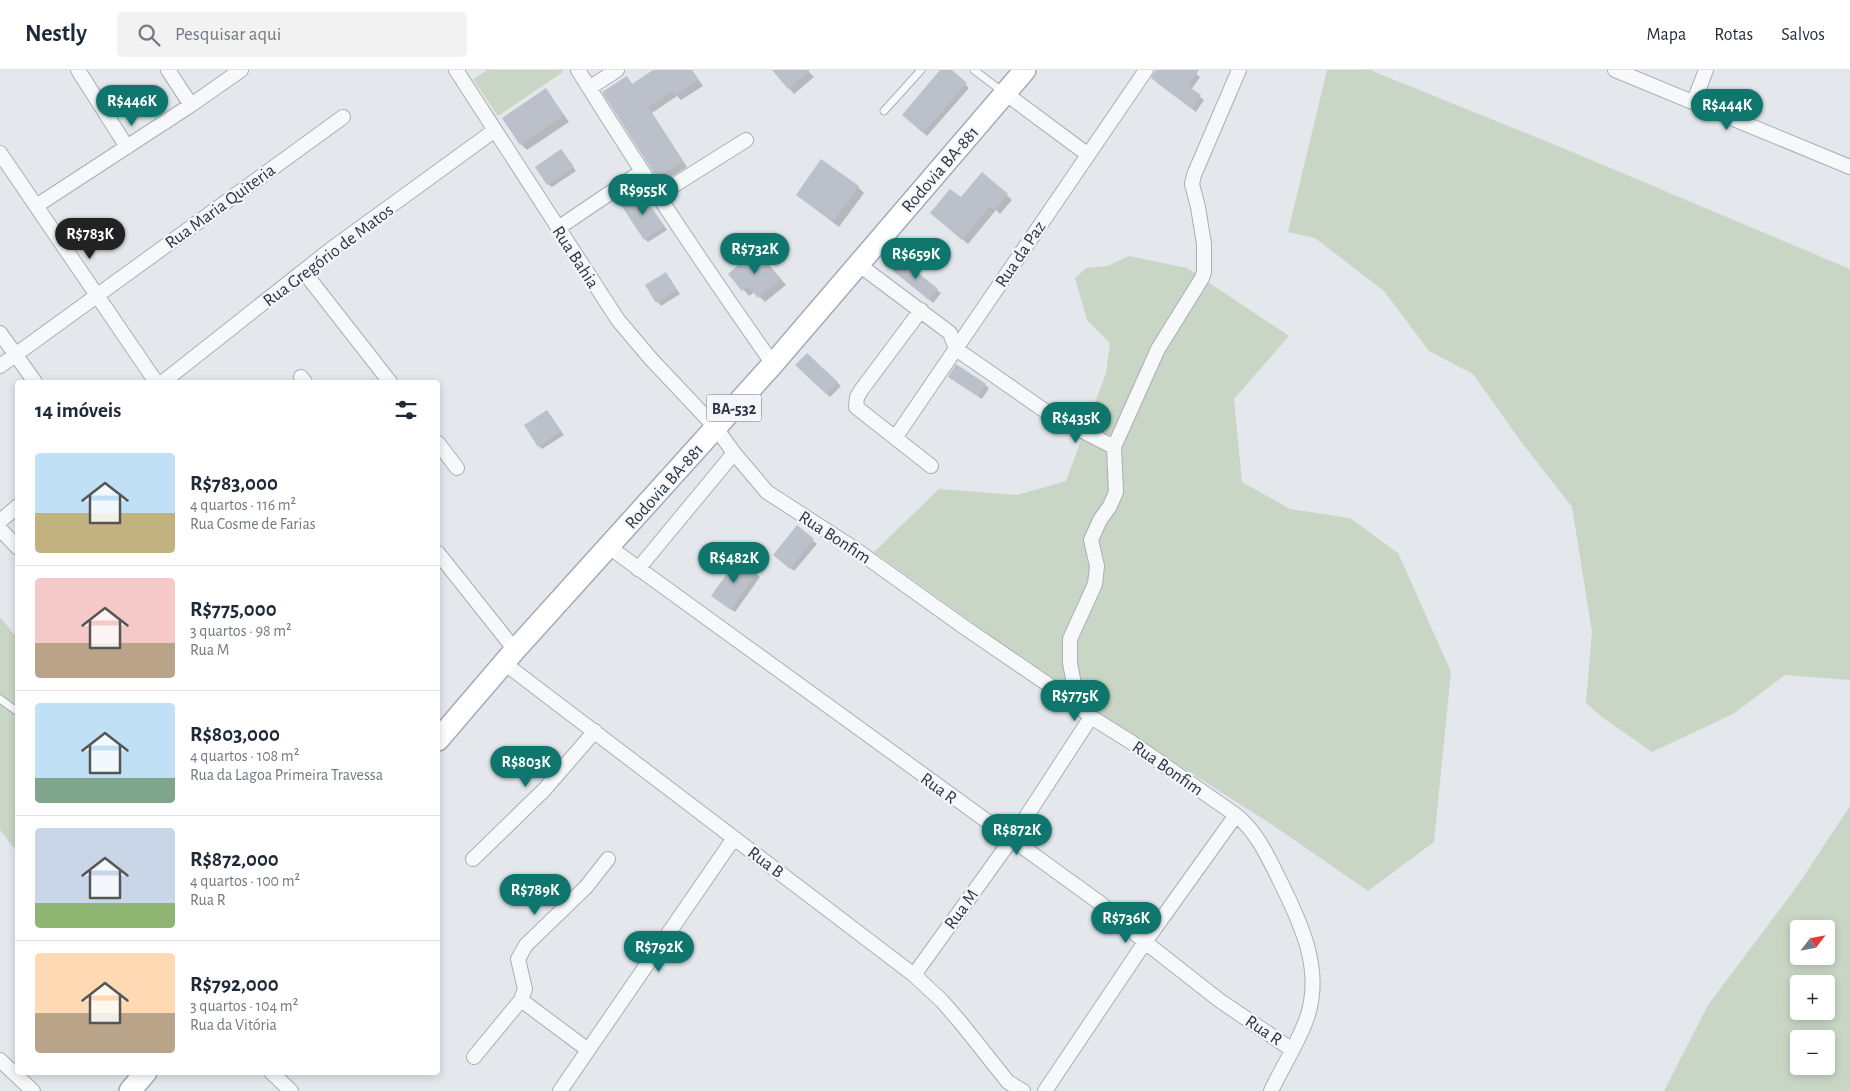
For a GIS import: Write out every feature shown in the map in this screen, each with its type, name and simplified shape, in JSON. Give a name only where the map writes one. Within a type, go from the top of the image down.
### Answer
[{"type":"main road","name":"Rodovia BA-881","points":[[440,733],[773,364],[1025,70]]},
{"type":"main road","points":[[130,1091],[143,1075]]},
{"type":"street","points":[[78,70],[127,147]]},
{"type":"street","points":[[168,70],[191,105]]},
{"type":"street","points":[[36,206],[191,105],[241,70]]},
{"type":"street","name":"Rua Bahia","points":[[456,70],[618,320],[650,359],[716,428]]},
{"type":"street","points":[[578,70],[641,172],[773,364]]},
{"type":"street","points":[[589,88],[617,70]]},
{"type":"street","name":"Rua da Paz","points":[[895,438],[1146,70]]},
{"type":"street","points":[[1078,705],[1070,663],[1070,640],[1095,584],[1097,566],[1091,540],[1116,492],[1114,447],[1158,349],[1202,278],[1205,264],[1204,244],[1192,184],[1194,175],[1239,70]]},
{"type":"street","points":[[1615,70],[1850,167]]},
{"type":"street","points":[[1694,101],[1706,70]]},
{"type":"street","points":[[1005,93],[1087,154]]},
{"type":"street","name":"Rua Maria Quiteria","points":[[0,366],[343,117]]},
{"type":"street","name":"Rua Gregório de Matos","points":[[166,380],[330,250],[495,130]]},
{"type":"street","points":[[657,196],[746,140]]},
{"type":"street","points":[[0,153],[155,380]]},
{"type":"street","points":[[558,228],[641,172]]},
{"type":"street","points":[[858,264],[950,333],[956,349],[1051,415],[1114,447]]},
{"type":"street","points":[[304,272],[388,380]]},
{"type":"street","points":[[921,310],[862,389],[855,405],[932,466]]},
{"type":"street","points":[[0,333],[34,380]]},
{"type":"street","name":"Rua Bonfim","points":[[716,428],[734,453],[767,492],[855,549],[1078,705],[1091,717],[1131,742],[1236,815],[1257,837],[1300,923],[1311,957],[1313,983],[1309,1011],[1304,1024],[1271,1091]]},
{"type":"street","points":[[440,446],[457,468]]},
{"type":"street","points":[[638,568],[734,453]]},
{"type":"street","points":[[0,521],[15,508]]},
{"type":"street","points":[[0,529],[15,545]]},
{"type":"street","name":"Rua R","points":[[609,547],[1100,903],[1145,942],[1219,1000],[1292,1049]]},
{"type":"street","name":"Rua B","points":[[440,556],[510,657],[594,731],[914,975],[948,1008],[1008,1086]]},
{"type":"street","name":"Rua M","points":[[914,975],[1011,840],[1091,717]]},
{"type":"street","points":[[473,859],[544,790],[594,731]]},
{"type":"street","points":[[1044,1091],[1145,942],[1236,815]]},
{"type":"street","points":[[561,1091],[734,838]]},
{"type":"street","points":[[474,1057],[521,1000],[525,989],[518,959],[526,945],[586,887],[608,858]]},
{"type":"street","points":[[521,1000],[588,1050]]},
{"type":"street","points":[[0,1060],[15,1074]]},
{"type":"street","points":[[16,1075],[33,1091]]},
{"type":"street","points":[[274,1075],[292,1091]]},
{"type":"street","points":[[1008,1086],[1023,1091]]},
{"type":"lane","points":[[884,111],[921,70]]},
{"type":"lane","points":[[974,70],[1005,93]]},
{"type":"lane","points":[[0,699],[15,710]]},
{"type":"green space","points":[[487,70],[562,70],[563,72],[498,116],[473,79]]},
{"type":"green space","points":[[1327,70],[1370,70],[1570,151],[1850,269],[1850,680],[1785,675],[1733,714],[1652,752],[1602,717],[1586,703],[1592,632],[1572,507],[1522,443],[1473,374],[1429,351],[1384,291],[1315,238],[1288,232]]},
{"type":"green space","points":[[1129,256],[1187,268],[1289,336],[1234,399],[1242,482],[1290,509],[1350,518],[1398,553],[1451,672],[1434,842],[1368,891],[1277,828],[1108,720],[874,552],[939,489],[1017,495],[1066,481],[1106,373],[1110,343],[1087,320],[1075,278],[1086,268],[1108,266]]},
{"type":"green space","points":[[0,617],[15,636],[15,849],[0,830]]},
{"type":"green space","points":[[1850,806],[1850,1091],[1664,1091],[1708,1005],[1798,885]]},
{"type":"building","points":[[653,70],[691,70],[698,80],[675,96],[672,91],[648,107],[683,161],[657,178],[602,92],[627,76],[632,84]]},
{"type":"building","points":[[772,70],[810,70],[788,89]]},
{"type":"building","points":[[940,70],[952,70],[967,83],[923,133],[902,115]]},
{"type":"building","points":[[1156,70],[1199,70],[1188,86],[1201,95],[1192,109],[1151,78]]},
{"type":"building","points":[[546,88],[564,115],[520,145],[502,118]]},
{"type":"building","points":[[561,149],[574,167],[547,185],[535,167]]},
{"type":"building","points":[[821,159],[859,186],[833,222],[796,195]]},
{"type":"building","points":[[982,172],[1008,194],[995,210],[990,206],[962,240],[930,213],[950,189],[961,197]]},
{"type":"building","points":[[641,192],[664,226],[644,240],[621,205]]},
{"type":"building","points":[[756,250],[781,279],[758,298],[748,286],[742,291],[728,274]]},
{"type":"building","points":[[902,260],[938,289],[929,300],[893,271]]},
{"type":"building","points":[[666,272],[677,290],[656,303],[645,285]]},
{"type":"building","points":[[807,353],[838,382],[826,394],[795,365]]},
{"type":"building","points":[[956,364],[986,384],[978,396],[948,377]]},
{"type":"building","points":[[547,410],[561,431],[538,447],[524,425]]},
{"type":"building","points":[[797,525],[814,539],[790,569],[773,555]]},
{"type":"building","points":[[738,558],[757,572],[731,610],[711,596]]}]
